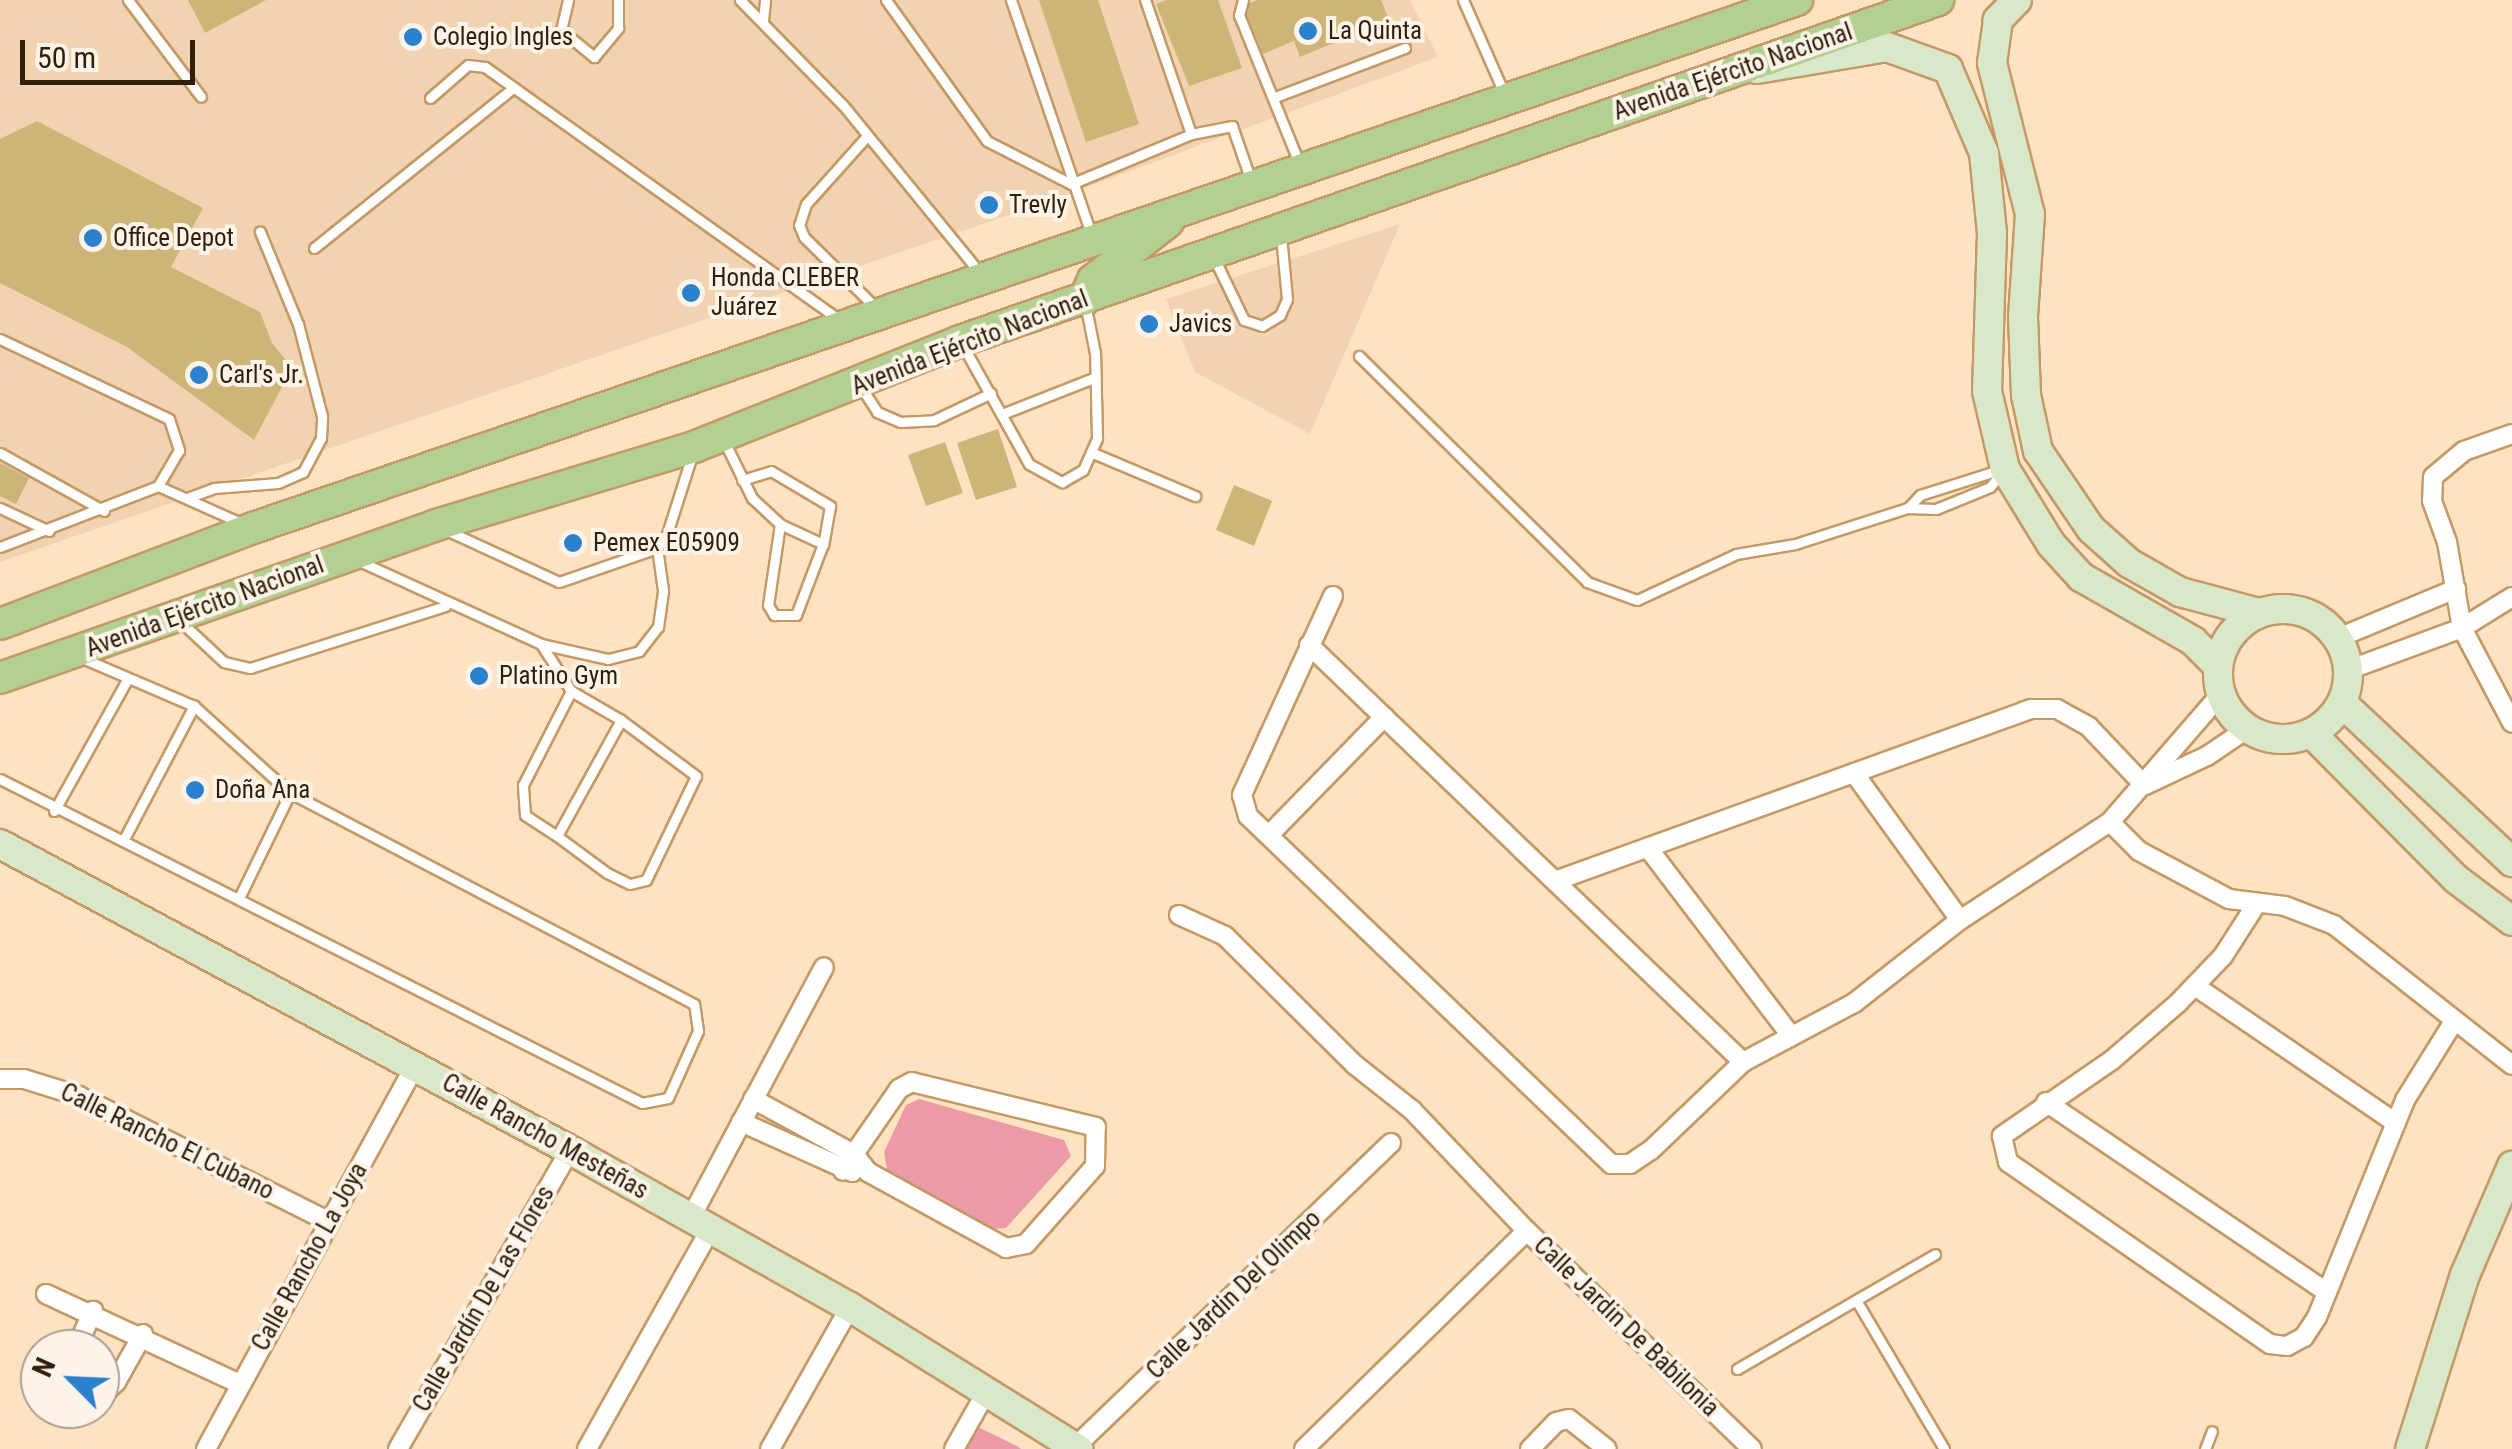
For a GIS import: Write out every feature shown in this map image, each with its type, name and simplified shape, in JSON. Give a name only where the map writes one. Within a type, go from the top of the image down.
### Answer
[{"type":"main road","name":"Avenida Ejército Nacional","points":[[0,624],[253,528],[1797,0]]},
{"type":"main road","name":"Avenida Ejército Nacional","points":[[0,678],[436,525],[708,442],[960,342],[1938,0]]},
{"type":"main road","points":[[1084,300],[1093,280],[1150,240],[1177,213]]},
{"type":"main road","points":[[960,342],[1034,304],[1043,282],[1034,260]]},
{"type":"street","points":[[1740,69],[1788,68],[1887,48],[1948,69],[1984,153],[1992,232],[1987,392],[2005,469],[2052,544],[2081,577],[2193,641],[2247,729],[2267,738],[2310,734],[2342,703],[2348,670],[2338,638],[2303,612],[2260,613],[2180,592],[2129,563],[2091,529],[2038,450],[2026,396],[2023,317],[2030,214],[1992,62],[1998,20],[2017,0]]},
{"type":"street","points":[[1954,81],[1973,62],[1992,62]]},
{"type":"street","points":[[2512,434],[2464,451],[2433,477],[2432,501],[2462,628],[2512,724]]},
{"type":"street","points":[[2005,469],[2038,450]]},
{"type":"street","points":[[2338,638],[2456,590]]},
{"type":"street","points":[[1333,596],[1242,795],[1248,816],[1611,1164],[1630,1164],[1651,1150],[1743,1062],[1854,1003],[1960,920],[2110,822],[2144,785],[2220,680],[2232,634],[2260,613]]},
{"type":"street","points":[[2348,670],[2462,628],[2512,597]]},
{"type":"street","points":[[1309,646],[1743,1062]]},
{"type":"street","points":[[2342,703],[2512,862]]},
{"type":"street","points":[[1555,882],[2031,709],[2057,709],[2089,727],[2144,785]]},
{"type":"street","points":[[1268,835],[1384,717]]},
{"type":"street","points":[[2144,785],[2207,756],[2247,729]]},
{"type":"street","points":[[2310,734],[2456,879],[2512,921]]},
{"type":"street","points":[[1854,773],[1960,920]]},
{"type":"street","points":[[2110,822],[2139,851],[2229,899],[2257,902],[2334,925],[2453,1023],[2512,1064]]},
{"type":"street","name":"Calle Rancho Mesteñas","points":[[0,844],[415,1065],[850,1307],[988,1389],[1077,1448]]},
{"type":"street","points":[[1648,848],[1791,1036]]},
{"type":"street","points":[[2257,902],[2195,986],[2112,1060],[2002,1136],[2008,1162],[2270,1344],[2287,1346],[2304,1337],[2327,1292],[2396,1124],[2453,1023]]},
{"type":"street","points":[[1179,914],[1225,936],[1355,1065],[1412,1110],[1527,1231]]},
{"type":"street","points":[[588,1449],[700,1225],[741,1122],[824,967]]},
{"type":"street","points":[[2195,986],[2396,1124]]},
{"type":"street","name":"Calle Rancho La Joya","points":[[206,1449],[415,1065]]},
{"type":"street","name":"Calle Rancho El Cubano","points":[[0,1079],[24,1079],[79,1096],[328,1222]]},
{"type":"street","points":[[753,1100],[854,1154],[868,1172],[996,1246],[1018,1247],[1095,1166],[1096,1127],[912,1082],[898,1089],[854,1154],[843,1171]]},
{"type":"street","points":[[2046,1102],[2327,1292]]},
{"type":"street","points":[[741,1122],[843,1171],[868,1172]]},
{"type":"street","name":"Calle Jardin Del Olimpo","points":[[1077,1448],[1391,1143]]},
{"type":"street","name":"Calle Jardín De Las Flores","points":[[398,1449],[570,1150]]},
{"type":"street","points":[[2410,1449],[2466,1275],[2512,1166]]},
{"type":"street","name":"Calle Jardin De Babilonia","points":[[1304,1449],[1497,1255],[1527,1231],[1752,1449]]},
{"type":"street","points":[[46,1294],[143,1334],[240,1384]]},
{"type":"street","points":[[770,1449],[850,1307]]},
{"type":"street","points":[[85,1329],[93,1311]]},
{"type":"street","points":[[120,1375],[143,1334]]},
{"type":"street","points":[[954,1449],[988,1389]]},
{"type":"street","points":[[1530,1449],[1556,1422],[1569,1419],[1607,1449]]},
{"type":"lane","points":[[128,0],[201,97]]},
{"type":"lane","points":[[568,0],[561,30],[594,57],[618,28],[618,0]]},
{"type":"lane","points":[[740,0],[763,20],[867,136],[984,278]]},
{"type":"lane","points":[[763,20],[765,0]]},
{"type":"lane","points":[[886,0],[987,141],[1071,184],[1191,134],[1232,126],[1253,186]]},
{"type":"lane","points":[[1010,0],[1094,242]]},
{"type":"lane","points":[[1145,0],[1191,134]]},
{"type":"lane","points":[[1242,0],[1239,14],[1301,170]]},
{"type":"lane","points":[[1463,0],[1507,100]]},
{"type":"lane","points":[[1275,97],[1406,48]]},
{"type":"lane","points":[[430,98],[474,64],[847,326]]},
{"type":"lane","points":[[314,248],[513,88]]},
{"type":"lane","points":[[867,136],[806,204],[800,225],[804,237],[882,315]]},
{"type":"lane","points":[[1212,254],[1244,320],[1262,326],[1280,315],[1287,299],[1280,228]]},
{"type":"lane","points":[[187,498],[214,488],[278,483],[303,472],[320,438],[322,416],[298,324],[260,232]]},
{"type":"lane","points":[[960,342],[1029,464],[1044,476],[1062,482],[1083,470],[1093,453],[1096,377],[1084,300]]},
{"type":"lane","points":[[0,339],[170,419],[179,450],[158,486],[0,547]]},
{"type":"lane","points":[[1358,356],[1587,582],[1637,600],[1736,554],[1795,544],[1907,508],[1954,502],[1990,487],[2005,469]]},
{"type":"lane","points":[[1002,414],[1096,377]]},
{"type":"lane","points":[[860,384],[877,412],[900,422],[934,420],[991,393]]},
{"type":"lane","points":[[436,525],[558,582],[657,548],[666,537],[708,442],[780,524],[823,544]]},
{"type":"lane","points":[[0,453],[104,510]]},
{"type":"lane","points":[[1093,453],[1195,496]]},
{"type":"lane","points":[[1907,508],[1920,495],[2005,469]]},
{"type":"lane","points":[[742,480],[771,471],[830,506],[823,544],[796,615],[782,619],[768,606],[780,524]]},
{"type":"lane","points":[[158,486],[253,528]]},
{"type":"lane","points":[[0,508],[49,531]]},
{"type":"lane","points":[[348,555],[446,606],[541,644],[608,659],[639,651],[658,627],[662,590],[657,548]]},
{"type":"lane","points":[[175,616],[224,662],[250,668],[446,606]]},
{"type":"lane","points":[[541,644],[571,691],[621,720],[696,776],[646,880],[630,884],[607,873],[525,815],[523,785],[571,691]]},
{"type":"lane","points":[[0,778],[54,811],[238,898],[642,1103],[668,1098],[698,1031],[694,1004],[290,793],[194,706],[73,654]]},
{"type":"lane","points":[[54,811],[128,678]]},
{"type":"lane","points":[[123,841],[194,706]]},
{"type":"lane","points":[[557,836],[621,720]]},
{"type":"lane","points":[[238,898],[290,793]]},
{"type":"lane","points":[[1737,1368],[1934,1254]]},
{"type":"lane","points":[[1856,1300],[1944,1449]]},
{"type":"lane","points":[[2205,1449],[2212,1431]]},
{"type":"shaded area","points":[[0,0],[1410,0],[1438,57],[1052,200],[0,562]]},
{"type":"shaded area","points":[[1400,224],[1310,434],[1195,372],[1166,299]]},
{"type":"shaded area","points":[[919,1099],[1064,1140],[1071,1156],[1006,1228],[994,1229],[887,1170],[884,1152],[906,1105]]},
{"type":"shaded area","points":[[978,1427],[1017,1446],[1021,1449],[958,1449]]},
{"type":"building","points":[[188,0],[266,0],[205,33]]},
{"type":"building","points":[[1039,0],[1098,0],[1139,124],[1086,142]]},
{"type":"building","points":[[1167,0],[1218,0],[1242,68],[1189,86],[1156,4]]},
{"type":"building","name":"La Quinta","points":[[1257,0],[1381,0],[1389,20],[1300,57],[1294,41],[1263,54],[1243,6]]},
{"type":"building","name":"Office Depot","points":[[37,121],[203,208],[171,267],[260,312],[272,343],[292,368],[254,440],[127,347],[0,283],[0,139]]},
{"type":"building","points":[[998,429],[1017,487],[976,500],[957,443]]},
{"type":"building","points":[[945,442],[963,493],[926,506],[908,455]]},
{"type":"building","points":[[0,463],[29,478],[16,504],[0,496]]},
{"type":"building","points":[[1234,485],[1272,501],[1254,546],[1216,530]]},
{"type":"place","name":"La Quinta","points":[[1308,31]]},
{"type":"place","name":"Colegio Ingles","points":[[413,37]]},
{"type":"place","name":"Trevly","points":[[989,205]]},
{"type":"place","name":"Office Depot","points":[[93,238]]},
{"type":"place","name":"Honda CLEBER Juárez","points":[[691,293]]},
{"type":"place","name":"Javics","points":[[1149,324]]},
{"type":"place","name":"Carl's Jr.","points":[[199,375]]},
{"type":"place","name":"Pemex E05909","points":[[573,543]]},
{"type":"place","name":"Platino Gym","points":[[479,676]]},
{"type":"place","name":"Doña Ana","points":[[195,790]]}]
